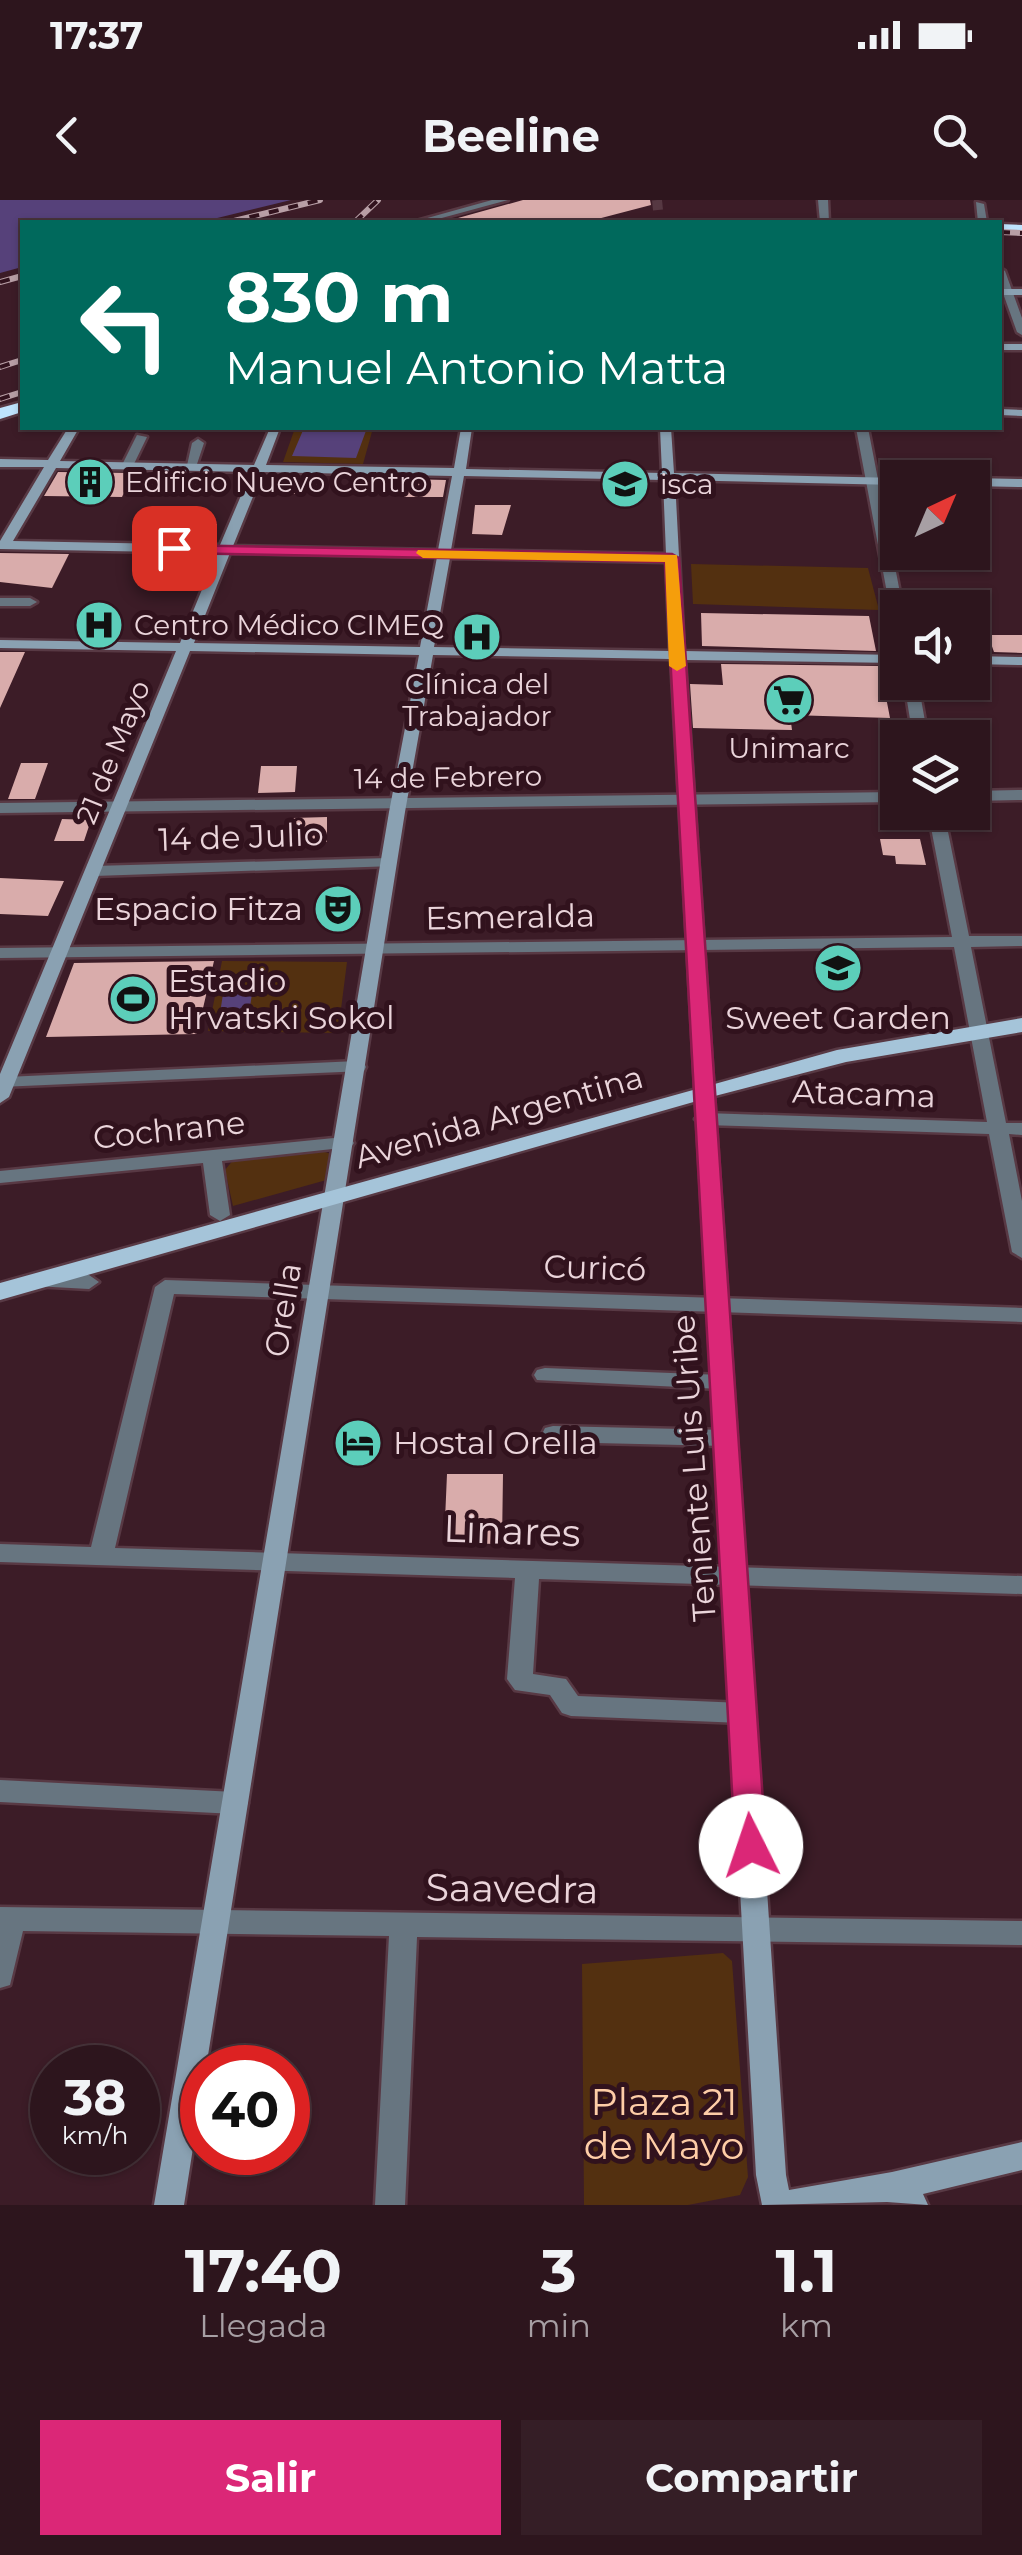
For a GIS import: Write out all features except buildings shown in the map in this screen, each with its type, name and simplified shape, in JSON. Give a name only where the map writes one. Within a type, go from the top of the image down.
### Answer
[{"type":"main road","name":"Avenida Argentina","points":[[0,1292],[702,1085],[977,1026],[1022,1012]]},
{"type":"main road","name":"Avenida Argentina","points":[[977,1026],[1022,1025]]},
{"type":"main road","name":"Avenida Argentina","points":[[0,1274],[336,1190]]},
{"type":"street","points":[[426,220],[503,200]]},
{"type":"street","points":[[978,204],[982,220]]},
{"type":"street","points":[[657,220],[658,210]]},
{"type":"street","points":[[1022,292],[1004,292],[1022,332]]},
{"type":"street","points":[[72,430],[1,547],[672,558]]},
{"type":"street","name":"21 de Mayo","points":[[3,1090],[274,430]]},
{"type":"street","name":"Orella","points":[[169,2205],[399,803],[466,430]]},
{"type":"street","name":"Teniente Luis Uribe","points":[[666,430],[704,1119],[771,2175],[777,2205]]},
{"type":"street","points":[[862,430],[893,590]]},
{"type":"street","points":[[128,465],[141,437]]},
{"type":"street","points":[[190,466],[198,442]]},
{"type":"street","points":[[0,463],[880,480]]},
{"type":"street","points":[[990,482],[1022,483]]},
{"type":"street","points":[[0,602],[30,602]]},
{"type":"street","points":[[0,644],[880,659]]},
{"type":"street","points":[[990,660],[1022,661]]},
{"type":"street","points":[[990,796],[1022,795]]},
{"type":"street","name":"14 de Febrero","points":[[0,808],[880,796]]},
{"type":"street","points":[[939,830],[1022,1252]]},
{"type":"street","name":"14 de Julio","points":[[94,871],[390,863]]},
{"type":"street","name":"Esmeralda","points":[[0,953],[1022,941]]},
{"type":"street","points":[[3,1090],[357,1067]]},
{"type":"street","name":"Atacama","points":[[704,1119],[1022,1128]]},
{"type":"street","name":"Cochrane","points":[[0,1177],[344,1143]]},
{"type":"street","points":[[212,1156],[220,1216]]},
{"type":"street","points":[[36,1281],[90,1282]]},
{"type":"street","name":"Curicó","points":[[101,1556],[165,1287],[1022,1315]]},
{"type":"street","points":[[546,1375],[721,1382]]},
{"type":"street","points":[[554,1434],[725,1438]]},
{"type":"street","name":"Linares","points":[[0,1553],[1022,1585]]},
{"type":"street","points":[[528,1570],[520,1679],[524,1683],[558,1686],[571,1706],[742,1712]]},
{"type":"street","points":[[0,1791],[235,1803]]},
{"type":"street","points":[[0,1976],[6,1919]]},
{"type":"street","name":"Saavedra","points":[[6,1919],[1022,1933]]},
{"type":"street","points":[[390,2205],[404,1924]]},
{"type":"street","points":[[786,2205],[902,2196],[1022,2156]]},
{"type":"green space","points":[[294,430],[372,430],[363,464],[283,462]]},
{"type":"green space","points":[[691,564],[868,568],[879,610],[693,604]]},
{"type":"green space","points":[[222,961],[347,962],[338,1033],[208,1031]]},
{"type":"green space","points":[[322,1151],[334,1155],[330,1179],[233,1206],[225,1170],[234,1159]]},
{"type":"green space","name":"Plaza 21 de Mayo","points":[[723,1953],[732,1961],[748,2177],[740,2195],[688,2205],[584,2205],[582,1964]]},
{"type":"shaded area","points":[[0,200],[291,200],[209,220],[20,220],[20,268],[0,273]]},
{"type":"shaded area","points":[[303,430],[366,430],[356,458],[292,456]]},
{"type":"shaded area","points":[[223,994],[252,994],[247,1026],[218,1026]]},
{"type":"tunnel","points":[[657,200],[658,210]]},
{"type":"railway","points":[[238,220],[320,200]]},
{"type":"railway","points":[[357,220],[378,200]]},
{"type":"railway","points":[[1002,232],[1022,233]]},
{"type":"railway","points":[[0,282],[20,277]]},
{"type":"railway","points":[[0,367],[20,361]]},
{"type":"railway","points":[[0,399],[20,393]]},
{"type":"slow traffic","points":[[423,553],[672,558],[677,666]]},
{"type":"place","name":"Edificio Nuevo Centro","points":[[90,482]]},
{"type":"place","name":"isca","points":[[625,484]]},
{"type":"place","name":"Centro Médico CIMEQ","points":[[99,625]]},
{"type":"place","name":"Clínica del Trabajador","points":[[477,637]]},
{"type":"place","name":"Unimarc","points":[[789,700]]},
{"type":"place","name":"Espacio Fitza","points":[[338,909]]},
{"type":"place","name":"Sweet Garden","points":[[838,968]]},
{"type":"place","name":"Estadio Hrvatski Sokol","points":[[133,999]]},
{"type":"place","name":"Hostal Orella","points":[[358,1443]]},
{"type":"route","points":[[174,548],[672,558],[751,1846]]}]
